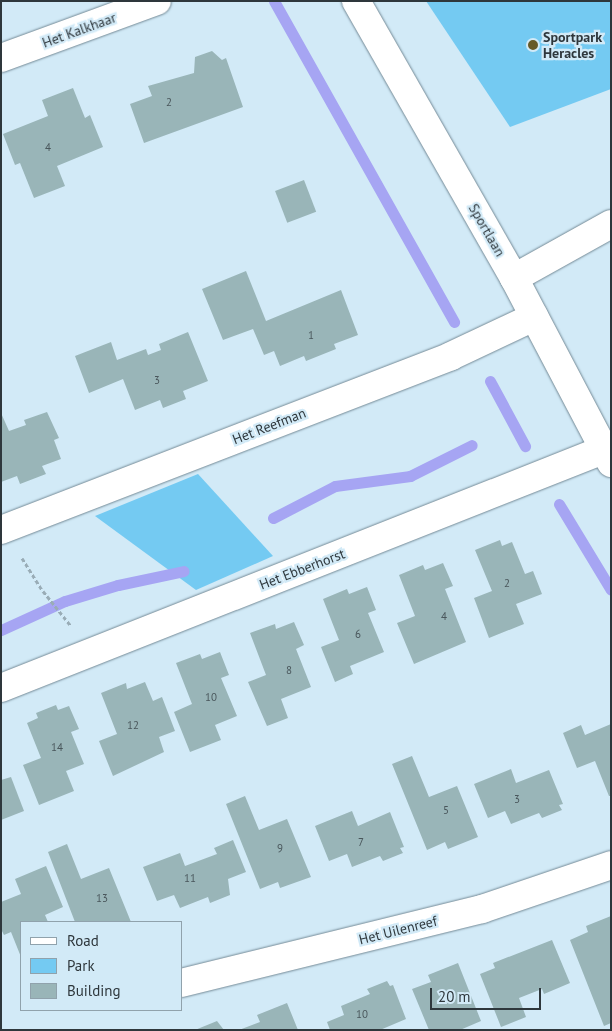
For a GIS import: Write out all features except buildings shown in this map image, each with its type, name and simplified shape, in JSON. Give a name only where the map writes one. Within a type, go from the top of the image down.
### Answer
[{"type":"street","name":"Het Kalkhaar","points":[[1,58],[157,1]]},
{"type":"street","name":"Sportlaan","points":[[356,1],[514,278],[607,457]]},
{"type":"street","points":[[514,278],[611,224]]},
{"type":"street","name":"Het Reefman","points":[[3,529],[451,356],[534,317]]},
{"type":"street","name":"Het Ebberhorst","points":[[1,688],[607,457]]},
{"type":"street","name":"Het Uilenreef","points":[[182,983],[482,909],[611,865]]},
{"type":"path","points":[[3,529],[43,591],[66,619]]},
{"type":"green space","name":"Sportpark Heracles","points":[[426,1],[611,1],[611,89],[510,127]]},
{"type":"green space","points":[[198,474],[273,556],[196,590],[95,516]]},
{"type":"waterway","points":[[274,1],[454,322]]},
{"type":"waterway","points":[[490,381],[525,446]]},
{"type":"waterway","points":[[273,518],[335,486],[410,476],[472,445]]},
{"type":"waterway","points":[[559,504],[611,590]]},
{"type":"waterway","points":[[1,630],[65,601],[118,585],[184,571]]},
{"type":"place","name":"Sportpark Heracles","points":[[533,45]]}]
